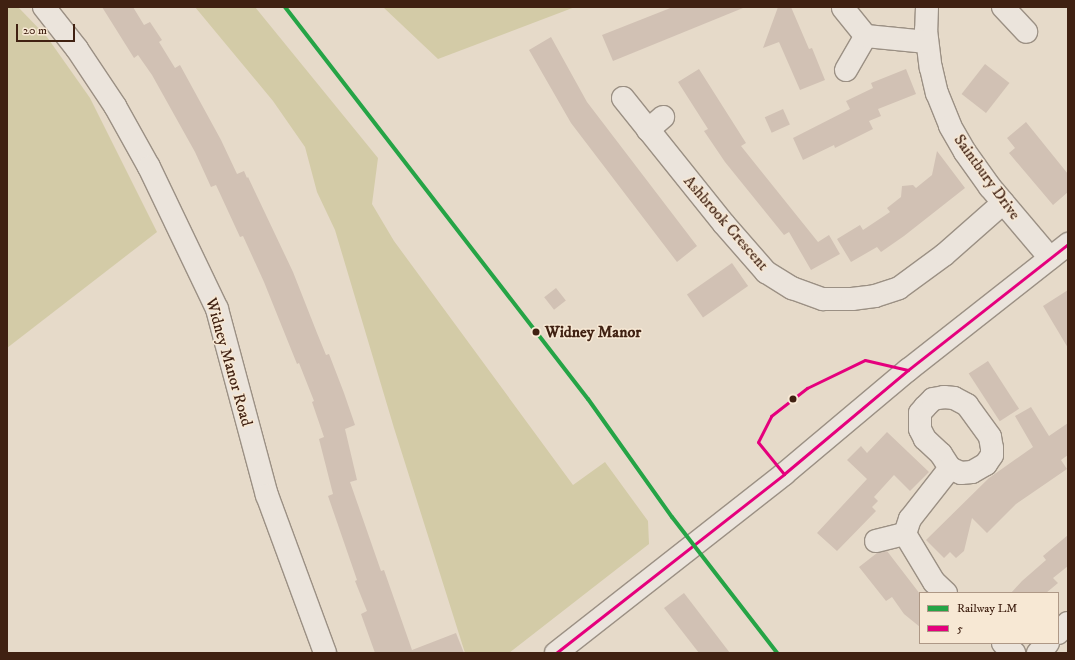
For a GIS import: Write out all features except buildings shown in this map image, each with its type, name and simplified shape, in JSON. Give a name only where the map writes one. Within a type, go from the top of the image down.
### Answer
[{"type":"street","name":"Widney Manor Road","points":[[44,7],[77,49],[115,106],[149,167],[217,309],[267,495],[325,653]]},
{"type":"street","name":"Saintbury Drive","points":[[927,7],[927,42],[937,93],[950,126],[965,152],[1003,204],[1050,258]]},
{"type":"street","points":[[1003,7],[1026,32]]},
{"type":"street","points":[[842,8],[866,36],[927,42]]},
{"type":"street","points":[[846,70],[866,36]]},
{"type":"street","name":"Ashbrook Crescent","points":[[623,98],[655,123],[724,224],[766,272],[792,288],[823,298],[852,299],[875,296],[899,288],[944,255],[1003,204]]},
{"type":"street","points":[[556,653],[784,474],[908,370],[1068,244]]},
{"type":"street","points":[[945,592],[934,582],[905,534],[910,519],[950,468]]},
{"type":"street","points":[[876,541],[905,534]]},
{"type":"street","points":[[1059,632],[1068,623]]},
{"type":"street","points":[[1004,644],[1014,653]]},
{"type":"street","points":[[1038,653],[1047,644]]},
{"type":"shaded area","points":[[7,7],[18,7],[47,37],[90,98],[157,232],[7,348]]},
{"type":"shaded area","points":[[195,7],[255,7],[378,158],[372,204],[394,241],[573,485],[605,462],[648,521],[649,544],[509,653],[465,653],[394,428],[335,230],[317,192],[305,147],[273,101]]},
{"type":"shaded area","points":[[383,7],[575,7],[438,59]]},
{"type":"rail line","name":"LM","points":[[285,7],[588,399],[672,517],[777,653]]},
{"type":"transit line","name":"5","points":[[556,653],[784,474],[908,370],[1068,244]]},
{"type":"transit line","name":"5","points":[[784,474],[758,442],[771,416],[807,388],[865,360],[908,370]]},
{"type":"place","name":"Widney Manor","points":[[536,332]]}]
